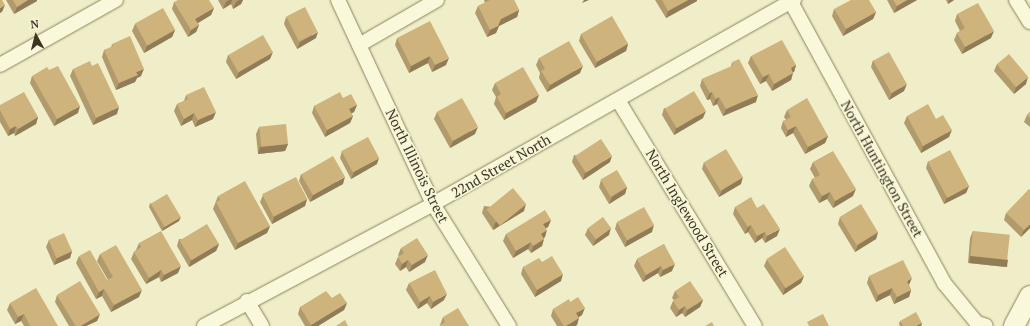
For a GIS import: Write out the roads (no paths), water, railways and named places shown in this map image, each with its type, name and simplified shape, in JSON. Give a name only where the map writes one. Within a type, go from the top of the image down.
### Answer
[{"type":"street","points":[[0,65],[116,0]]},
{"type":"street","name":"North Illinois Street","points":[[338,0],[433,204],[508,326]]},
{"type":"street","points":[[359,45],[437,0]]},
{"type":"street","points":[[1016,0],[1030,22]]},
{"type":"street","name":"22nd Street North","points":[[204,326],[247,301],[433,204],[792,1]]},
{"type":"street","name":"North Huntington Street","points":[[792,1],[944,282],[977,322],[986,326]]},
{"type":"street","name":"North Inglewood Street","points":[[618,100],[755,326]]},
{"type":"street","points":[[1014,326],[1030,296]]},
{"type":"street","points":[[247,301],[262,326]]}]
